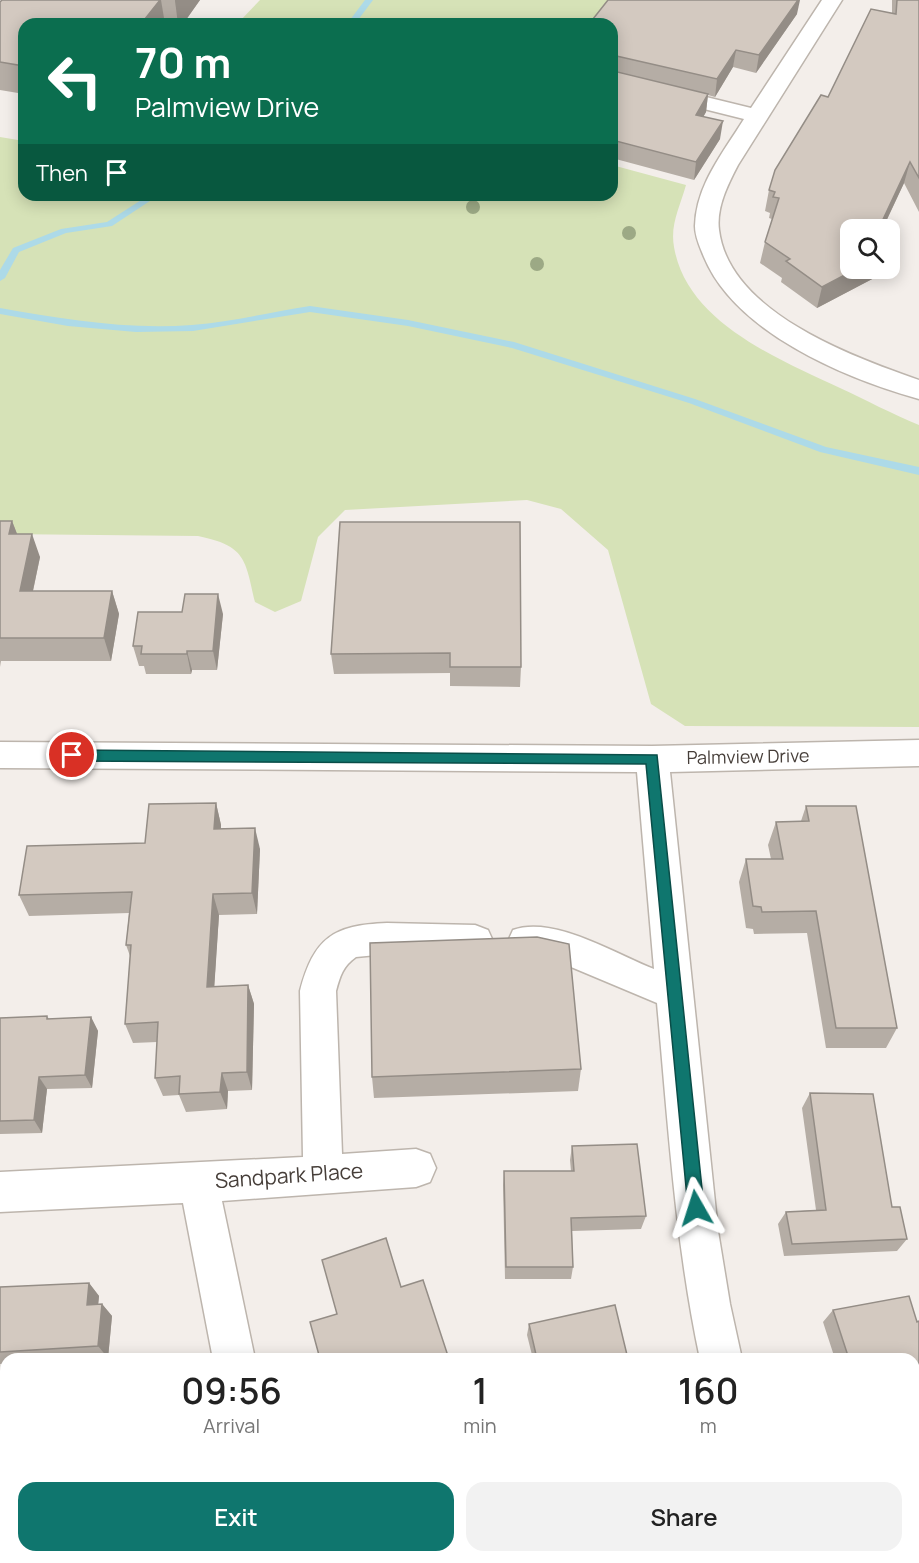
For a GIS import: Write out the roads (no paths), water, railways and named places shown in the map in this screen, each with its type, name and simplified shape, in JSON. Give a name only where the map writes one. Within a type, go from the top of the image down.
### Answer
[{"type":"street","points":[[832,0],[811,28],[725,164],[710,207],[706,227],[714,256],[727,279],[774,324],[821,350],[919,390]]},
{"type":"street","points":[[618,81],[757,116]]},
{"type":"street","name":"Palmview Drive","points":[[0,755],[652,759],[919,753]]},
{"type":"street","points":[[652,759],[698,1231],[709,1304],[721,1353]]},
{"type":"street","points":[[322,1174],[318,991],[323,968],[332,954],[347,942],[373,940],[536,942],[569,948],[612,969],[675,993]]},
{"type":"street","name":"Sandpark Place","points":[[233,1353],[199,1183],[416,1167]]},
{"type":"street","points":[[0,1192],[199,1183]]},
{"type":"waterway","points":[[356,18],[369,0]]},
{"type":"waterway","points":[[0,278],[16,250],[64,231],[109,224],[145,201]]},
{"type":"waterway","points":[[0,311],[68,323],[136,329],[193,328],[310,309],[408,323],[514,345],[692,401],[824,450],[919,471]]}]
